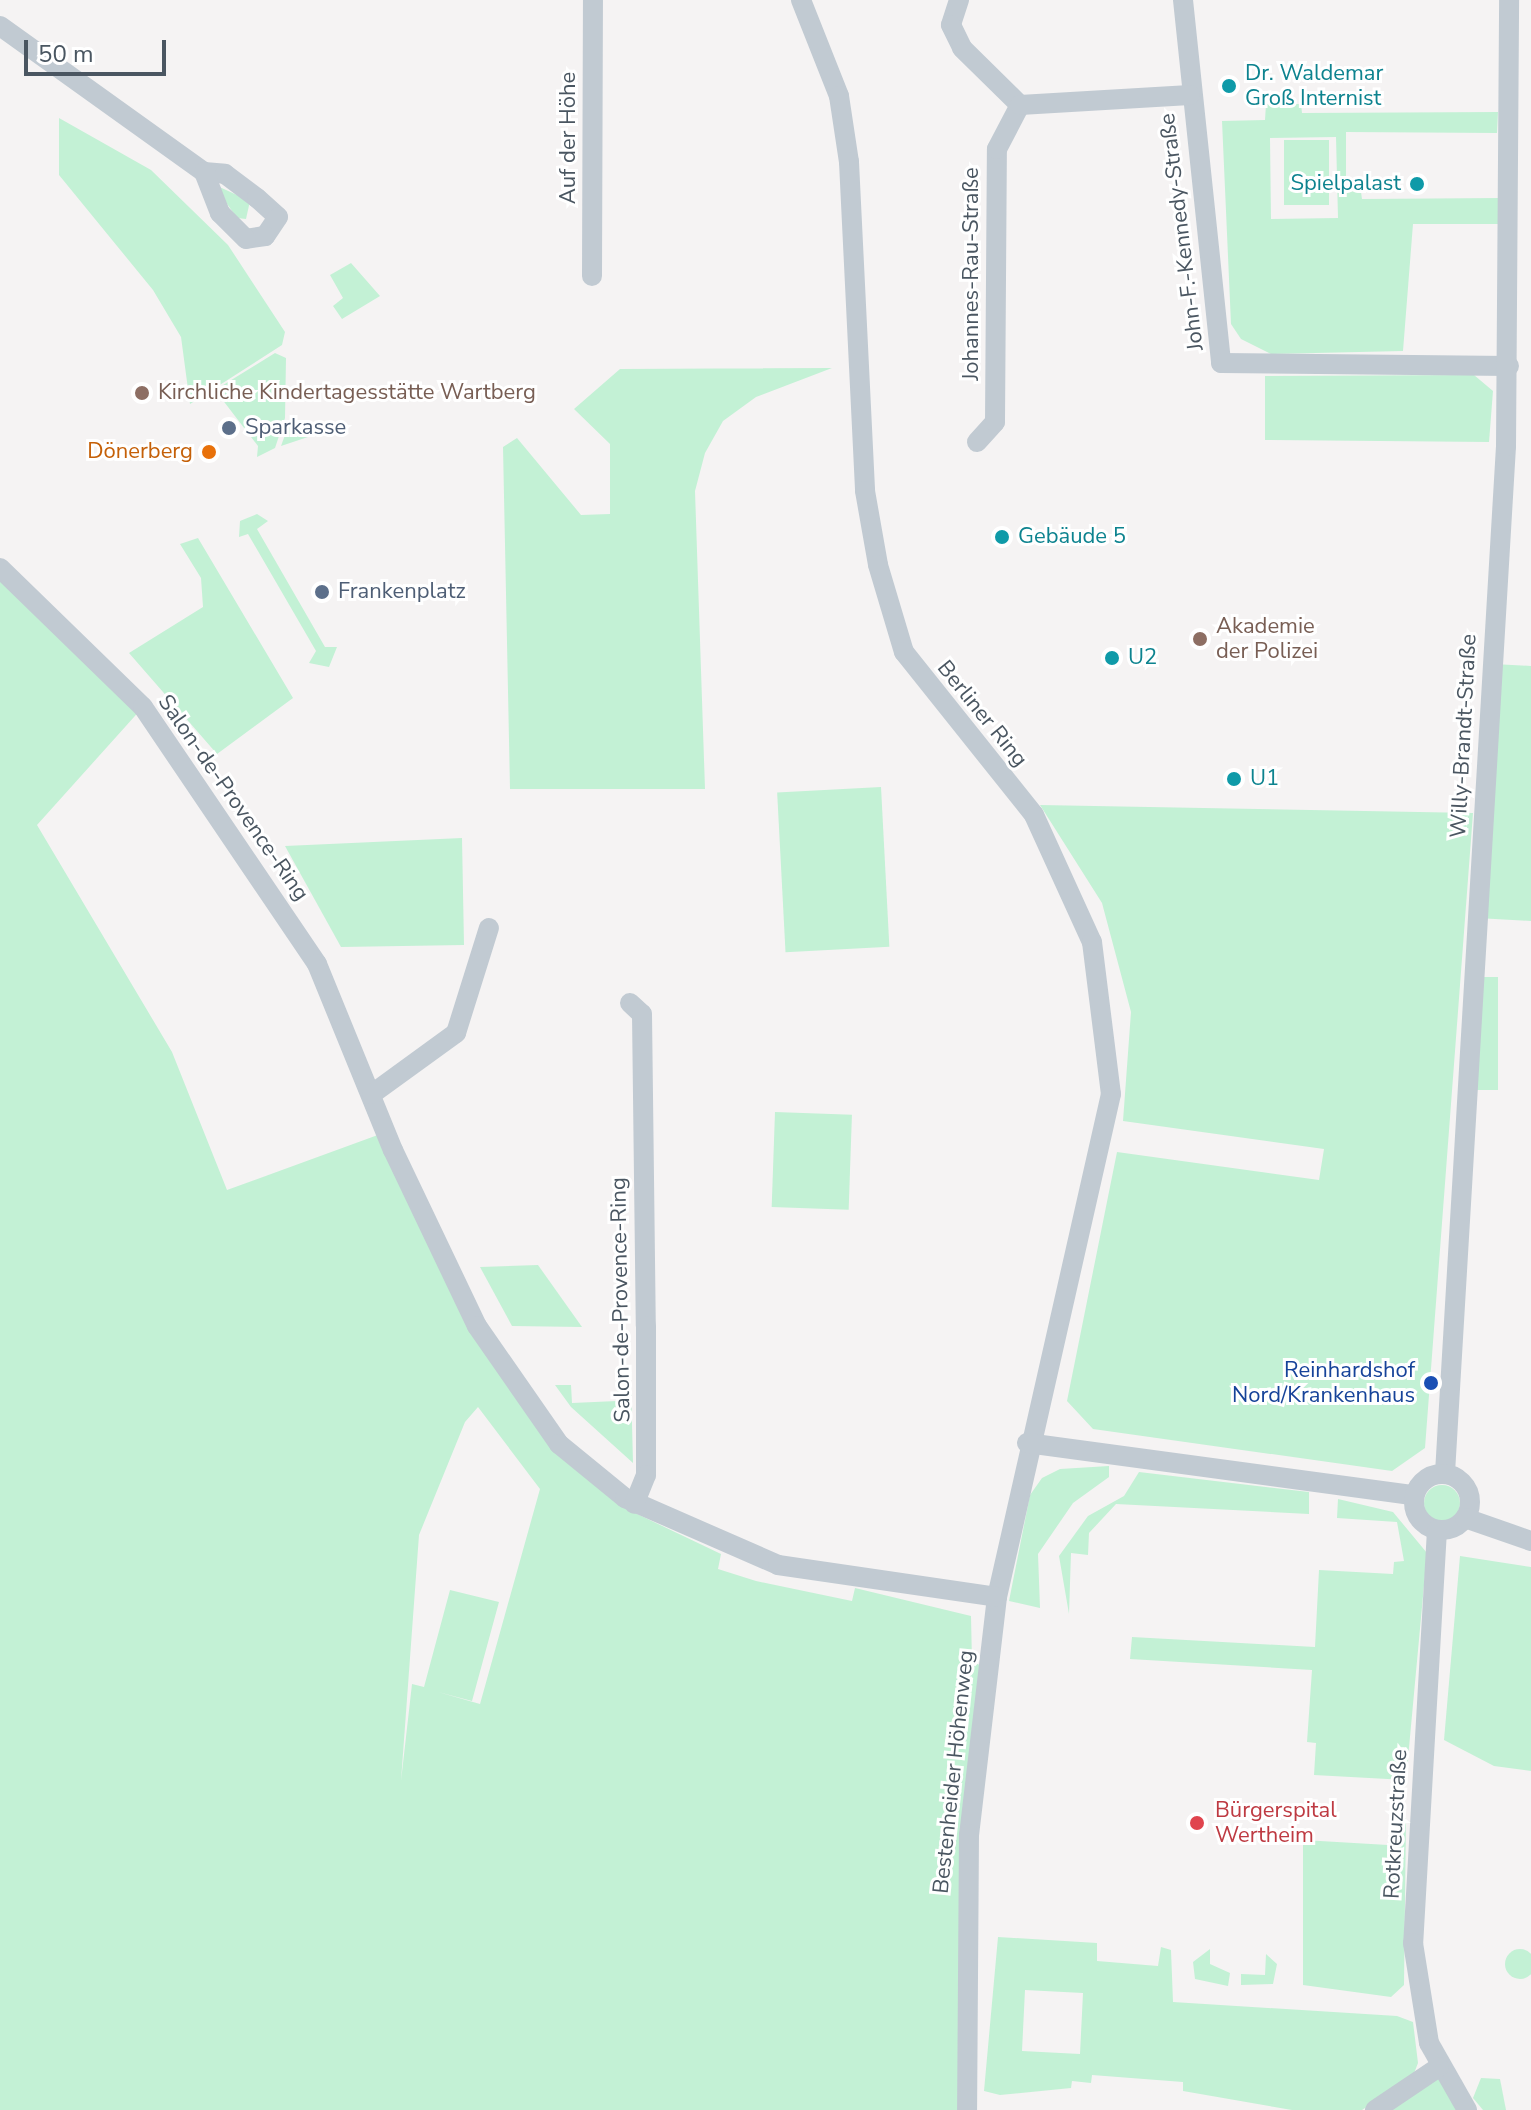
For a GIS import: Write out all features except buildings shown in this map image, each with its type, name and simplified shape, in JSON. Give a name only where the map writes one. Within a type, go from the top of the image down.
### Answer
[{"type":"street","name":"Auf der Höhe","points":[[592,276],[593,0]]},
{"type":"street","name":"Berliner Ring","points":[[801,0],[839,96],[849,162],[865,491],[904,652],[1034,815],[1092,942],[1111,1094],[1027,1443]]},
{"type":"street","points":[[959,0],[951,25],[962,48],[1020,105],[1190,95]]},
{"type":"street","name":"John-F.-Kennedy-Straße","points":[[1183,0],[1190,95],[1221,363],[1509,366]]},
{"type":"street","name":"Willy-Brandt-Straße","points":[[1445,1473],[1509,366],[1509,0]]},
{"type":"street","points":[[0,26],[204,172]]},
{"type":"street","name":"Johannes-Rau-Straße","points":[[977,442],[995,422],[997,149],[1020,105]]},
{"type":"street","name":"Salon-de-Provence-Ring","points":[[0,568],[143,707],[317,964],[477,1326],[559,1444],[634,1504],[778,1565],[997,1597]]},
{"type":"street","points":[[372,1094],[456,1033],[489,928]]},
{"type":"street","name":"Salon-de-Provence-Ring","points":[[630,1003],[642,1014],[646,1325],[646,1475],[634,1504]]},
{"type":"street","points":[[1027,1443],[1414,1495]]},
{"type":"street","name":"Bestenheider Höhenweg","points":[[967,2110],[969,1834],[997,1597],[1027,1443]]},
{"type":"street","points":[[1465,1518],[1469,1492],[1445,1473],[1426,1478],[1414,1495],[1419,1519],[1437,1530],[1465,1518],[1531,1541]]},
{"type":"street","name":"Rotkreuzstraße","points":[[1437,1530],[1413,1943],[1419,2001],[1439,2067],[1467,2110]]},
{"type":"street","points":[[1375,2110],[1439,2067]]},
{"type":"green space","points":[[1266,104],[1301,104],[1302,113],[1498,112],[1497,133],[1346,132],[1346,191],[1361,192],[1362,199],[1500,198],[1499,224],[1413,224],[1403,351],[1271,354],[1241,339],[1231,324],[1222,121],[1265,120]],"holes":[[[1336,137],[1338,218],[1271,219],[1270,138]]]},
{"type":"green space","points":[[59,118],[151,170],[228,245],[285,332],[282,345],[190,404],[181,337],[153,290],[59,175]]},
{"type":"green space","points":[[1284,140],[1329,140],[1329,205],[1284,205]]},
{"type":"green space","points":[[213,184],[250,201],[246,219],[237,218]]},
{"type":"green space","points":[[351,263],[380,296],[342,319],[333,306],[343,298],[330,275]]},
{"type":"green space","points":[[275,353],[286,358],[285,418],[275,448],[257,457],[258,446],[215,390]]},
{"type":"green space","points":[[832,368],[756,397],[723,421],[705,453],[695,491],[705,789],[510,789],[503,447],[517,438],[581,515],[610,514],[610,444],[574,409],[620,369]]},
{"type":"green space","points":[[1474,375],[1493,391],[1489,442],[1265,440],[1265,376]]},
{"type":"green space","points":[[292,416],[308,437],[281,446]]},
{"type":"green space","points":[[257,514],[268,521],[257,529],[325,647],[337,647],[329,667],[309,663],[316,651],[248,534],[239,537],[240,521]]},
{"type":"green space","points":[[198,538],[293,698],[217,754],[129,653],[203,607],[201,578],[180,544]]},
{"type":"green space","points":[[0,568],[143,707],[37,825],[172,1052],[227,1190],[386,1132],[477,1326],[559,1444],[633,1512],[721,1554],[718,1569],[756,1581],[852,1601],[855,1588],[971,1616],[972,1662],[988,1668],[969,1834],[967,2110],[0,2110]],"holes":[[[478,1407],[540,1489],[480,1704],[438,1692],[472,1701],[499,1602],[450,1590],[424,1687],[412,1684],[401,1781],[419,1535],[465,1422]]]},
{"type":"green space","points":[[1494,664],[1531,666],[1531,921],[1477,918]]},
{"type":"green space","points":[[881,787],[889,947],[786,952],[777,792]]},
{"type":"green space","points":[[1040,805],[1473,813],[1425,1448],[1392,1471],[1093,1429],[1067,1401],[1117,1152],[1319,1180],[1324,1149],[1123,1121],[1131,1012],[1102,903]]},
{"type":"green space","points":[[462,838],[464,945],[341,947],[285,846]]},
{"type":"green space","points":[[1473,977],[1498,977],[1498,1090],[1473,1090]]},
{"type":"green space","points":[[775,1112],[852,1115],[849,1210],[772,1207]]},
{"type":"green space","points":[[538,1265],[582,1327],[512,1326],[480,1267]]},
{"type":"green space","points":[[555,1385],[571,1385],[572,1403],[617,1401],[618,1386],[631,1385],[633,1463],[571,1407]]},
{"type":"green space","points":[[1109,1466],[1109,1477],[1073,1503],[1038,1554],[1040,1608],[1009,1601],[1030,1495],[1042,1478],[1060,1469]]},
{"type":"green space","points":[[1139,1472],[1309,1492],[1309,1514],[1116,1504],[1089,1533],[1088,1555],[1071,1553],[1069,1614],[1059,1556],[1088,1516],[1124,1496]]},
{"type":"green space","points":[[1442,1485],[1455,1490],[1460,1503],[1455,1516],[1442,1521],[1429,1516],[1424,1503],[1429,1490]]},
{"type":"green space","points":[[1338,1499],[1393,1512],[1427,1553],[1406,1780],[1314,1775],[1316,1743],[1307,1742],[1312,1670],[1130,1659],[1132,1637],[1315,1647],[1319,1570],[1393,1574],[1394,1562],[1404,1561],[1397,1522],[1337,1518]]},
{"type":"green space","points":[[1460,1556],[1531,1567],[1531,1771],[1494,1766],[1444,1740]]},
{"type":"green space","points":[[1392,1816],[1406,1818],[1404,1985],[1391,1997],[1303,1985],[1303,1840],[1388,1845]]},
{"type":"green space","points":[[998,1937],[1097,1943],[1097,1961],[1158,1966],[1161,1947],[1171,1950],[1173,2002],[1397,2016],[1413,2022],[1418,2063],[1413,2076],[1362,2110],[1292,2110],[1183,2091],[1183,2082],[1092,2075],[1091,2083],[1072,2081],[1071,2088],[1000,2095],[984,2091]],"holes":[[[1025,1990],[1083,1993],[1080,2054],[1022,2051]]]},
{"type":"green space","points":[[1210,1949],[1210,1964],[1230,1973],[1228,1986],[1195,1979],[1193,1962]]},
{"type":"green space","points":[[1520,1949],[1526,1950],[1534,1958],[1534,1970],[1526,1978],[1520,1979],[1514,1978],[1506,1970],[1505,1964],[1506,1958],[1514,1950]]},
{"type":"green space","points":[[1266,1954],[1277,1964],[1273,1984],[1241,1985],[1241,1974],[1265,1975]]},
{"type":"green space","points":[[1439,2067],[1467,2110],[1375,2110]]},
{"type":"green space","points":[[1481,2078],[1500,2079],[1506,2110],[1483,2110],[1473,2098]]},
{"type":"place","name":"Dr. Waldemar Groß Internist","points":[[1229,86]]},
{"type":"place","name":"Spielpalast","points":[[1417,184]]},
{"type":"place","name":"Kirchliche Kindertagesstätte Wartberg","points":[[142,393]]},
{"type":"place","name":"Sparkasse","points":[[229,428]]},
{"type":"place","name":"Dönerberg","points":[[209,452]]},
{"type":"place","name":"Gebäude 5","points":[[1002,537]]},
{"type":"place","name":"Frankenplatz","points":[[322,592]]},
{"type":"place","name":"Akademie der Polizei","points":[[1200,639]]},
{"type":"place","name":"U2","points":[[1112,658]]},
{"type":"place","name":"U1","points":[[1234,779]]},
{"type":"place","name":"Reinhardshof Nord/Krankenhaus","points":[[1431,1383]]},
{"type":"place","name":"Bürgerspital Wertheim","points":[[1197,1823]]}]
